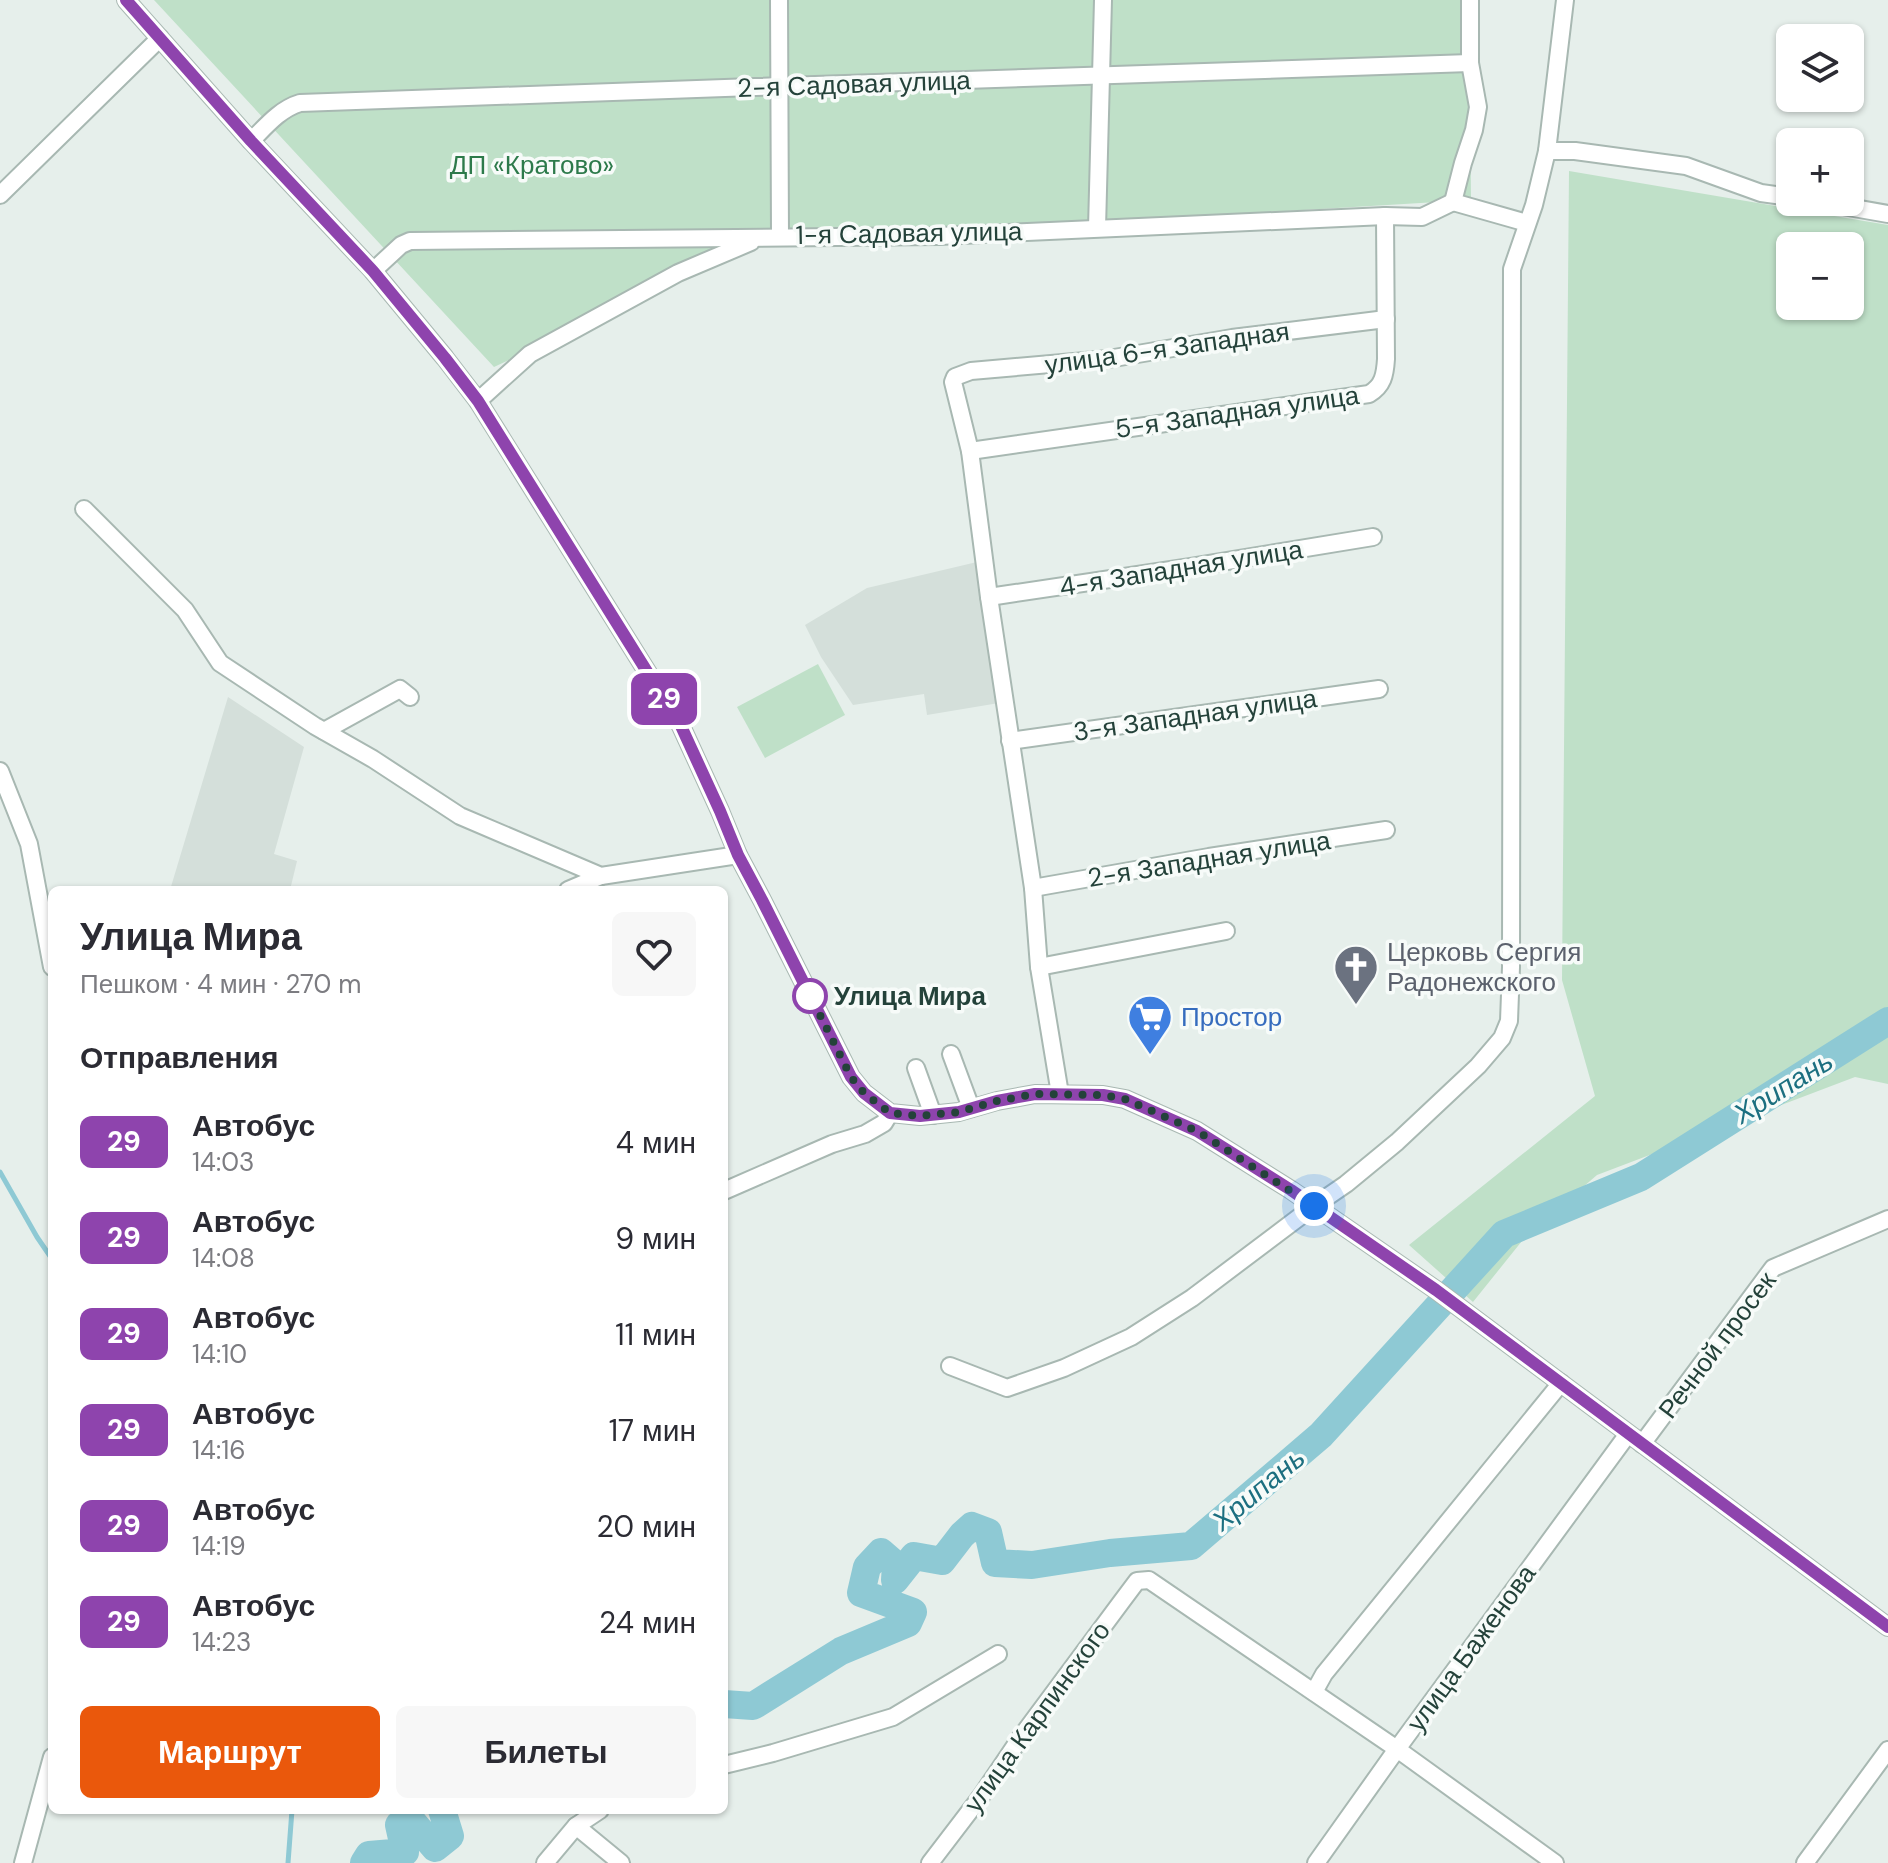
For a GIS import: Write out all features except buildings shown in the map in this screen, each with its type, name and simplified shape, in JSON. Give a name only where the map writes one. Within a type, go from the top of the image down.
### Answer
[{"type":"street","points":[[126,0],[251,141],[373,271],[478,401],[681,726],[738,855],[851,1077],[864,1093],[890,1113],[920,1116],[1035,1094],[1103,1095],[1125,1099],[1197,1131],[1436,1290],[1888,1627]]},
{"type":"street","points":[[779,0],[780,236]]},
{"type":"street","points":[[1097,228],[1103,0]]},
{"type":"street","points":[[1470,0],[1470,63],[1478,107],[1453,202],[1527,223]]},
{"type":"street","points":[[950,1366],[1007,1388],[1064,1368],[1131,1337],[1192,1298],[1346,1184],[1435,1108],[1502,1038],[1509,1021],[1512,269],[1534,205],[1547,151],[1565,0]]},
{"type":"street","points":[[0,195],[160,38]]},
{"type":"street","name":"2-я Садовая улица","points":[[251,141],[282,111],[300,103],[1470,63]]},
{"type":"street","points":[[1547,151],[1575,151],[1686,166],[1761,193],[1776,195]]},
{"type":"street","name":"1-я Садовая улица","points":[[373,271],[401,245],[410,241],[939,236],[1385,216],[1422,217],[1453,202]]},
{"type":"street","points":[[1864,210],[1888,214]]},
{"type":"street","name":"5-я Западная улица","points":[[970,451],[1369,394],[1382,384],[1385,372],[1385,216]]},
{"type":"street","points":[[478,401],[530,354],[678,273],[761,238]]},
{"type":"street","name":"улица 6-я Западная","points":[[970,451],[953,382],[955,377],[971,371],[1108,359],[1232,338],[1386,319]]},
{"type":"street","points":[[970,451],[1033,888],[1039,967],[1060,1094]]},
{"type":"street","points":[[84,509],[185,610],[220,663],[460,816],[601,876]]},
{"type":"street","name":"4-я Западная улица","points":[[989,597],[1373,537]]},
{"type":"street","points":[[320,729],[400,689],[410,697]]},
{"type":"street","name":"3-я Западная улица","points":[[1010,741],[1379,689]]},
{"type":"street","points":[[0,771],[29,844],[48,946]]},
{"type":"street","name":"2-я Западная улица","points":[[1033,888],[1386,830]]},
{"type":"street","points":[[577,886],[601,876],[738,855]]},
{"type":"street","points":[[1039,967],[1226,931]]},
{"type":"street","points":[[951,1054],[971,1108]]},
{"type":"street","points":[[916,1068],[933,1115]]},
{"type":"street","points":[[728,1189],[832,1144],[865,1134],[884,1123],[890,1113]]},
{"type":"street","name":"Речной просек","points":[[1635,1439],[1773,1268],[1888,1219]]},
{"type":"street","points":[[1555,1863],[1314,1692],[1324,1674],[1561,1383]]},
{"type":"street","name":"улица Баженова","points":[[1316,1863],[1397,1749],[1635,1439]]},
{"type":"street","name":"улица Карпинского","points":[[930,1863],[1137,1581],[1149,1580],[1314,1692]]},
{"type":"street","points":[[728,1764],[893,1717],[998,1654]]},
{"type":"street","points":[[1805,1863],[1888,1750]]},
{"type":"street","points":[[23,1863],[48,1772]]},
{"type":"street","points":[[545,1863],[576,1826],[594,1814]]},
{"type":"street","points":[[576,1826],[621,1863]]},
{"type":"shaded area","points":[[977,562],[999,703],[927,715],[924,694],[853,705],[821,657],[805,625],[867,588]]},
{"type":"shaded area","points":[[228,697],[304,747],[274,854],[297,861],[291,886],[171,886]]},
{"type":"green space","name":"ДП «Кратово»","points":[[154,0],[1469,0],[1471,200],[758,243],[494,367]]},
{"type":"green space","points":[[1569,171],[1776,206],[1776,216],[1835,216],[1888,225],[1888,1084],[1855,1077],[1597,1175],[1526,1236],[1473,1302],[1409,1245],[1595,1096],[1562,980]]},
{"type":"green space","points":[[818,664],[845,715],[765,758],[737,707]]},
{"type":"waterway","name":"Хрипань","points":[[728,1704],[753,1706],[841,1651],[908,1623],[913,1612],[861,1593],[867,1567],[881,1552],[896,1565],[895,1580],[914,1556],[942,1561],[972,1526],[988,1532],[995,1563],[1032,1565],[1110,1553],[1191,1546],[1321,1435],[1504,1234],[1641,1177],[1888,1021]]},
{"type":"waterway","points":[[0,1172],[48,1253]]},
{"type":"waterway","points":[[288,1863],[292,1814]]},
{"type":"waterway","name":"Хрипань","points":[[364,1863],[369,1855],[405,1852],[399,1825],[411,1820],[435,1848],[450,1836],[443,1814]]},
{"type":"bus line","name":"29","points":[[126,0],[251,141],[373,271],[478,401],[681,726],[738,855],[851,1077],[864,1093],[890,1113],[920,1116],[959,1112],[1035,1094],[1103,1095],[1125,1099],[1197,1131],[1291,1190],[1436,1290],[1888,1627]]},
{"type":"place","name":"Улица Мира","points":[[810,996]]},
{"type":"place","name":"Церковь Сергия Радонежского","points":[[1356,1006]]},
{"type":"place","name":"Простор","points":[[1150,1056]]},
{"type":"route","points":[[810,996],[809,993],[851,1077],[864,1093],[890,1113],[920,1116],[959,1112],[1035,1094],[1103,1095],[1125,1099],[1197,1131],[1314,1206]]}]
